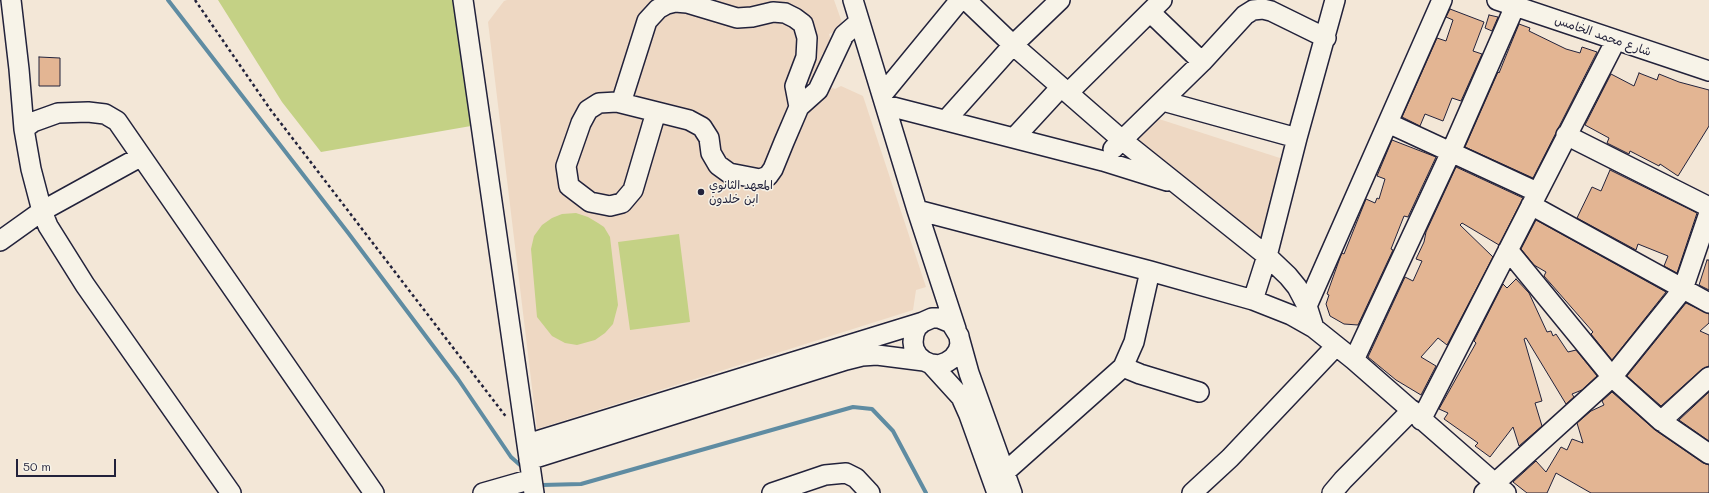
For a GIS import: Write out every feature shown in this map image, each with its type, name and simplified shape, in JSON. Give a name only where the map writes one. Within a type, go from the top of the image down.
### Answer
[{"type":"street","points":[[463,0],[533,486],[482,493]]},
{"type":"street","points":[[853,0],[935,268],[957,332],[969,373],[1012,493]]},
{"type":"street","points":[[883,100],[960,0]]},
{"type":"street","points":[[966,0],[1013,45],[1122,140],[1267,256],[1288,276],[1297,288],[1307,306],[1314,328]]},
{"type":"street","points":[[946,120],[1013,45],[1060,0]]},
{"type":"street","points":[[1253,300],[1267,256],[1297,138],[1326,38],[1335,0]]},
{"type":"street","points":[[1307,306],[1442,0]]},
{"type":"street","points":[[621,103],[647,21],[658,9],[675,2],[687,3],[737,18],[752,17],[772,6],[796,18],[802,24],[807,38],[806,57],[795,86],[799,107]]},
{"type":"street","points":[[1354,360],[1451,152],[1506,3]]},
{"type":"street","name":"شارع محمد الخامس","points":[[1506,3],[1709,71]]},
{"type":"street","points":[[7,6],[19,69],[24,129],[31,169],[42,211],[48,226],[66,257],[231,493]]},
{"type":"street","points":[[1014,138],[1156,6],[1202,62]]},
{"type":"street","points":[[1103,161],[1122,140],[1202,62],[1245,15],[1257,9],[1271,11],[1326,38]]},
{"type":"street","points":[[656,112],[633,190],[622,202],[610,206],[590,202],[569,186],[566,166],[581,123],[588,110],[599,103],[617,102],[688,120],[702,127],[709,138],[711,153],[718,165],[729,173],[760,179],[768,176],[773,169],[799,107],[818,90],[844,35],[860,22]]},
{"type":"street","points":[[1332,493],[1342,480],[1417,415],[1508,250],[1616,40]]},
{"type":"street","points":[[883,100],[946,120],[1103,161],[1177,185]]},
{"type":"street","points":[[1163,101],[1297,138]]},
{"type":"street","points":[[24,129],[33,122],[58,113],[88,112],[106,114],[117,121],[140,157],[374,493]]},
{"type":"street","points":[[1388,123],[1451,152],[1534,199],[1683,289],[1709,303]]},
{"type":"street","points":[[1566,135],[1709,207]]},
{"type":"street","points":[[0,241],[42,211],[140,157]]},
{"type":"street","points":[[917,210],[1150,270],[1253,300],[1291,315],[1314,328],[1354,360],[1417,415],[1495,490],[1612,377],[1683,289],[1709,213]]},
{"type":"street","points":[[1508,250],[1612,377],[1661,421],[1709,454]]},
{"type":"street","points":[[935,268],[936,299],[934,307],[914,334],[914,349],[918,356],[928,363],[961,397],[970,415],[996,493]]},
{"type":"street","points":[[1004,473],[1123,367],[1134,342],[1150,270]]},
{"type":"street","points":[[939,318],[946,320],[957,332],[960,344],[958,351],[953,358],[939,365],[877,355],[862,356],[528,452],[924,321],[939,318]]},
{"type":"street","points":[[1192,493],[1244,444],[1336,346]]},
{"type":"street","points":[[1123,367],[1140,374],[1199,392]]},
{"type":"street","points":[[1661,421],[1709,377]]},
{"type":"street","points":[[772,493],[825,475],[836,473],[851,474],[863,484],[870,493]]},
{"type":"path","points":[[195,0],[270,109],[508,420]]},
{"type":"shaded area","name":"المعهد الثانوي ابن خلدون","points":[[834,0],[844,28],[829,34],[834,50],[823,53],[813,80],[835,89],[841,86],[863,96],[926,287],[916,290],[913,310],[537,429],[488,22],[504,1]]},
{"type":"shaded area","points":[[1159,119],[1283,159],[1264,239],[1255,243],[1134,143]]},
{"type":"green space","points":[[218,0],[453,0],[471,126],[321,152],[282,102]]},
{"type":"green space","points":[[576,213],[588,217],[604,227],[610,237],[618,305],[613,324],[605,333],[595,340],[577,345],[565,343],[552,336],[537,317],[531,249],[534,236],[542,225],[552,218],[562,214]]},
{"type":"green space","points":[[679,234],[690,322],[630,330],[618,242]]},
{"type":"building","points":[[1450,9],[1484,22],[1473,51],[1482,54],[1461,101],[1452,98],[1443,121],[1425,114],[1420,126],[1402,117],[1437,38],[1446,41],[1453,20],[1446,17]]},
{"type":"building","points":[[1489,15],[1498,17],[1492,31],[1485,28]]},
{"type":"building","points":[[1519,24],[1530,28],[1529,31],[1566,49],[1580,53],[1582,47],[1597,52],[1533,178],[1465,147],[1498,72],[1499,73]]},
{"type":"building","points":[[39,57],[60,58],[60,86],[39,86]]},
{"type":"building","points":[[1639,73],[1657,80],[1659,74],[1679,82],[1709,90],[1709,126],[1678,176],[1660,164],[1659,166],[1630,151],[1629,154],[1607,143],[1609,138],[1585,125],[1611,74],[1634,86]]},
{"type":"building","points":[[1392,140],[1436,157],[1408,217],[1404,216],[1391,249],[1393,250],[1358,325],[1344,324],[1330,316],[1326,304],[1329,295],[1327,294],[1341,255],[1342,253],[1344,254],[1366,199],[1375,203],[1377,198],[1379,199],[1385,179],[1377,176]]},
{"type":"building","points":[[1456,167],[1523,198],[1499,245],[1462,223],[1460,225],[1493,257],[1447,345],[1438,338],[1421,357],[1436,366],[1421,395],[1396,380],[1368,357],[1405,277],[1413,281],[1422,261],[1416,259],[1424,242],[1426,232]]},
{"type":"building","points":[[1610,170],[1697,213],[1677,273],[1664,266],[1668,256],[1638,244],[1636,250],[1577,218],[1592,187],[1601,191]]},
{"type":"building","points":[[1536,220],[1666,292],[1612,360],[1591,334],[1593,332],[1544,276],[1546,272],[1534,265],[1521,249]]},
{"type":"building","points":[[1707,260],[1709,260],[1709,290],[1699,285]]},
{"type":"building","points":[[1516,279],[1529,293],[1547,332],[1551,331],[1553,336],[1556,334],[1568,352],[1576,350],[1597,376],[1582,390],[1572,394],[1574,397],[1566,404],[1526,338],[1524,339],[1542,401],[1535,403],[1542,426],[1519,446],[1513,427],[1490,457],[1475,446],[1478,443],[1444,419],[1448,413],[1439,409],[1476,343],[1474,341],[1503,284],[1507,288]]},
{"type":"building","points":[[1686,303],[1709,314],[1709,323],[1700,331],[1709,335],[1709,366],[1702,369],[1661,406],[1627,376]]},
{"type":"building","points":[[1612,392],[1655,430],[1703,463],[1709,465],[1709,493],[1591,493],[1556,473],[1547,493],[1527,493],[1513,482],[1536,461],[1546,472],[1561,447],[1567,450],[1572,439],[1583,443],[1577,423],[1591,411],[1604,405],[1602,401]]},
{"type":"building","points":[[1709,392],[1709,441],[1679,420]]},
{"type":"waterway","points":[[168,0],[349,234],[458,379],[511,457],[520,465]]},
{"type":"waterway","points":[[542,485],[581,484],[853,407],[872,409],[893,431],[926,493]]},
{"type":"place","name":"المعهد الثانوي ابن خلدون","points":[[701,192]]}]
